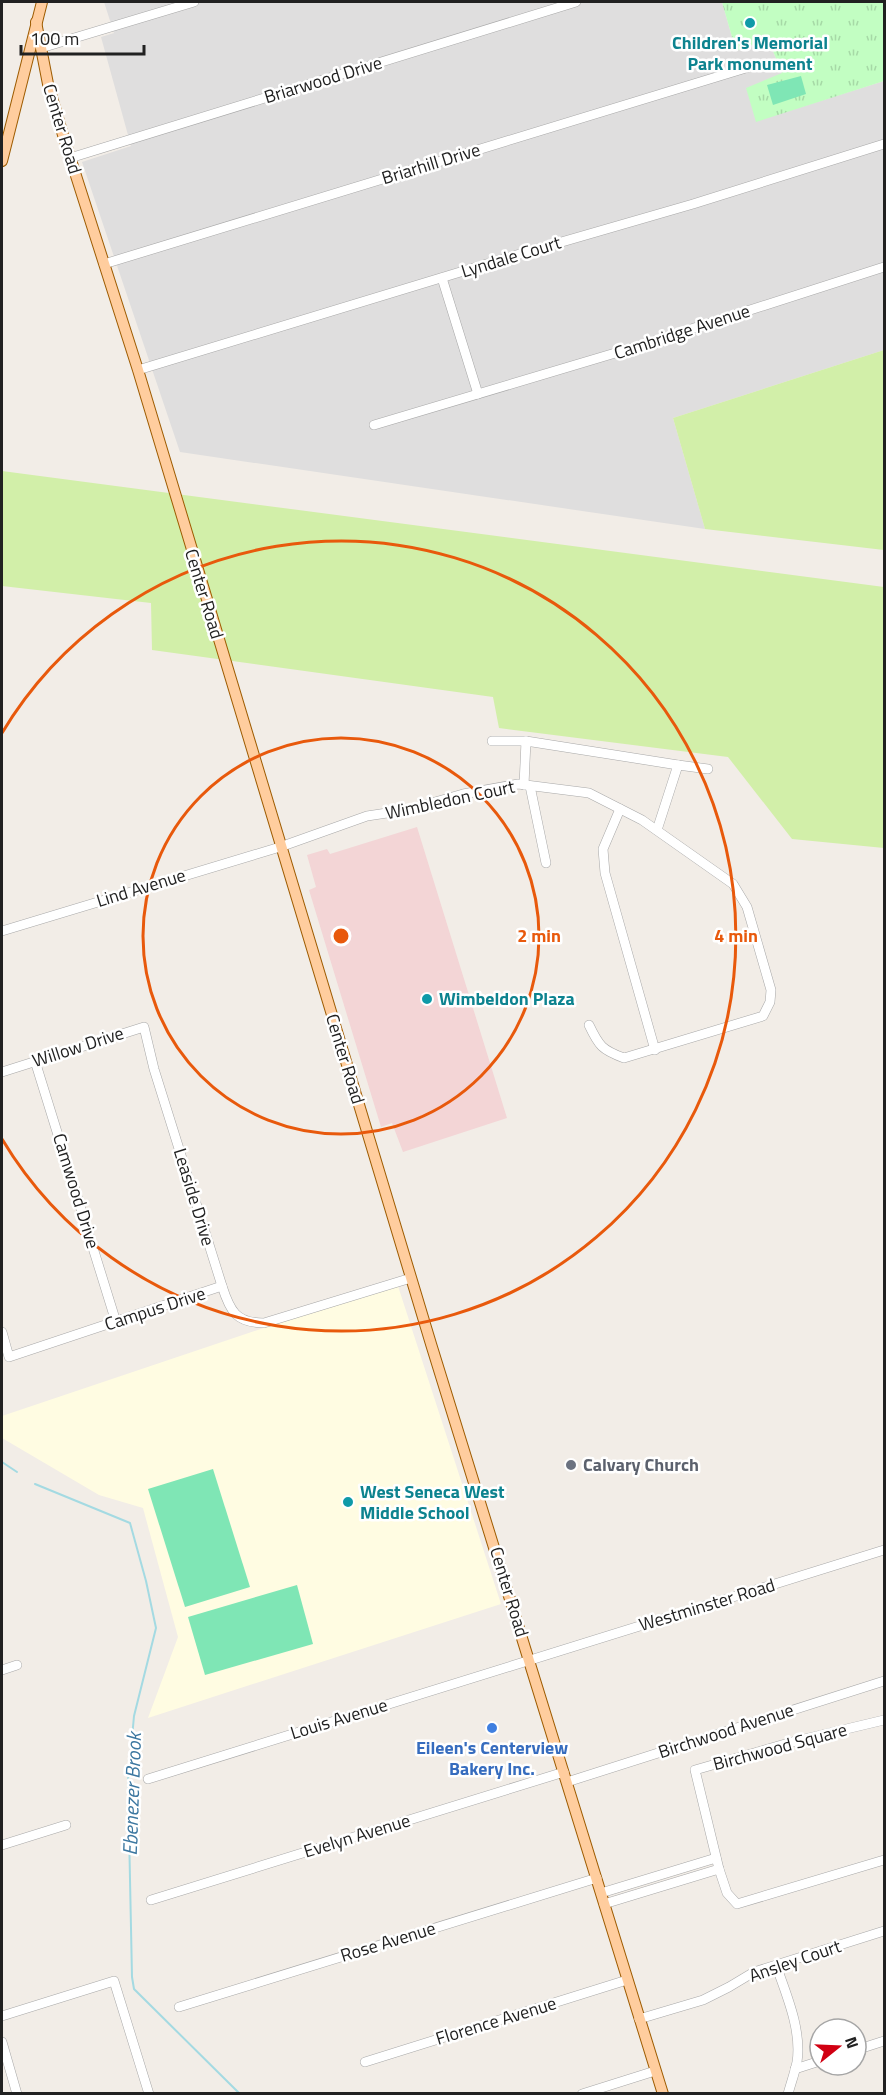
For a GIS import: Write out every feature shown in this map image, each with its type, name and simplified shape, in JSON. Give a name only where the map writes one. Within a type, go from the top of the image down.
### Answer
[{"type":"main road","points":[[2,161],[42,2]]},
{"type":"main road","name":"Center Road","points":[[36,22],[48,84],[70,158],[138,370],[411,1278],[663,2094]]},
{"type":"street","points":[[41,48],[194,2]]},
{"type":"street","name":"Briarwood Drive","points":[[70,158],[576,2]]},
{"type":"street","name":"Briarhill Drive","points":[[104,264],[759,64]]},
{"type":"street","name":"Lyndale Court","points":[[138,370],[693,204],[885,144]]},
{"type":"street","name":"Cambridge Avenue","points":[[374,425],[885,267]]},
{"type":"street","points":[[442,278],[478,394]]},
{"type":"street","points":[[492,741],[526,741],[708,769]]},
{"type":"street","points":[[526,741],[527,785],[546,863]]},
{"type":"street","points":[[657,830],[678,765]]},
{"type":"street","name":"Wimbledon Court","points":[[280,847],[367,816],[407,810],[463,794],[518,784],[589,793],[657,830],[734,884],[747,907],[771,990],[770,1002],[763,1016],[624,1058],[610,1053],[598,1044],[589,1025]]},
{"type":"street","points":[[620,809],[603,849],[605,873],[654,1050]]},
{"type":"street","name":"Lind Avenue","points":[[2,931],[280,847]]},
{"type":"street","name":"Willow Drive","points":[[2,1072],[144,1028],[166,1108]]},
{"type":"street","name":"Camwood Drive","points":[[35,1061],[116,1322]]},
{"type":"street","name":"Leaside Drive","points":[[166,1108],[222,1286]]},
{"type":"street","name":"Campus Drive","points":[[2,1332],[9,1357],[222,1286],[228,1303],[238,1317],[245,1321],[264,1323],[411,1278]]},
{"type":"street","name":"Westminster Road","points":[[530,1661],[885,1550]]},
{"type":"street","name":"Louis Avenue","points":[[148,1779],[530,1661]]},
{"type":"street","points":[[2,1670],[17,1665]]},
{"type":"street","name":"Birchwood Avenue","points":[[565,1777],[885,1681]]},
{"type":"street","name":"Birchwood Square","points":[[885,1720],[792,1742],[695,1770],[719,1869],[727,1893],[736,1904],[885,1860]]},
{"type":"street","name":"Evelyn Avenue","points":[[151,1900],[565,1777]]},
{"type":"street","points":[[2,1845],[66,1825]]},
{"type":"street","points":[[602,1898],[716,1858]]},
{"type":"street","points":[[602,1898],[719,1869]]},
{"type":"street","name":"Rose Avenue","points":[[179,2007],[597,1878]]},
{"type":"street","name":"Ansley Court","points":[[639,2019],[703,2000],[754,1972],[885,1931]]},
{"type":"street","points":[[776,1965],[794,2027],[797,2050],[795,2069],[788,2094]]},
{"type":"street","name":"Florence Avenue","points":[[365,2062],[627,1980]]},
{"type":"street","points":[[2,2016],[114,1981],[148,2094]]},
{"type":"street","points":[[868,2046],[885,2041]]},
{"type":"street","points":[[2,2042],[17,2094]]},
{"type":"street","points":[[795,2069],[808,2065]]},
{"type":"street","points":[[582,2094],[656,2071]]},
{"type":"shaded area","points":[[104,2],[722,2],[736,51],[768,39],[782,73],[756,121],[884,81],[884,350],[673,418],[705,529],[180,452],[82,162],[131,146],[101,37],[114,33]]},
{"type":"shaded area","points":[[417,827],[507,1118],[403,1152],[392,1123],[381,1127],[309,890],[316,887],[307,855],[327,849],[330,854]]},
{"type":"shaded area","points":[[397,1283],[501,1604],[148,1718],[178,1637],[143,1508],[99,1495],[2,1438],[2,1416]]},
{"type":"green space","points":[[722,2],[884,2],[884,81],[756,122],[746,88],[782,73],[768,39],[736,51]]},
{"type":"green space","points":[[801,76],[806,94],[773,105],[767,85]]},
{"type":"green space","points":[[884,350],[884,550],[705,529],[673,418]]},
{"type":"green space","points":[[2,471],[884,587],[884,848],[792,839],[728,757],[499,728],[493,697],[152,650],[151,603],[2,586]]},
{"type":"green space","points":[[213,1469],[250,1587],[185,1607],[148,1489]]},
{"type":"green space","points":[[297,1585],[313,1644],[205,1675],[188,1617]]},
{"type":"waterway","name":"Ebenezer Brook","points":[[2,1462],[17,1472]]},
{"type":"waterway","name":"Ebenezer Brook","points":[[35,1484],[130,1523],[156,1628],[134,1716],[128,1781],[134,1989],[240,2094]]},
{"type":"place","name":"Children's Memorial Park monument","points":[[750,23]]},
{"type":"place","name":"Wimbeldon Plaza","points":[[427,999]]},
{"type":"place","name":"Calvary Church","points":[[571,1465]]},
{"type":"place","name":"West Seneca West Middle School","points":[[348,1502]]},
{"type":"place","name":"Eileen's Centerview Bakery Inc.","points":[[492,1728]]}]
